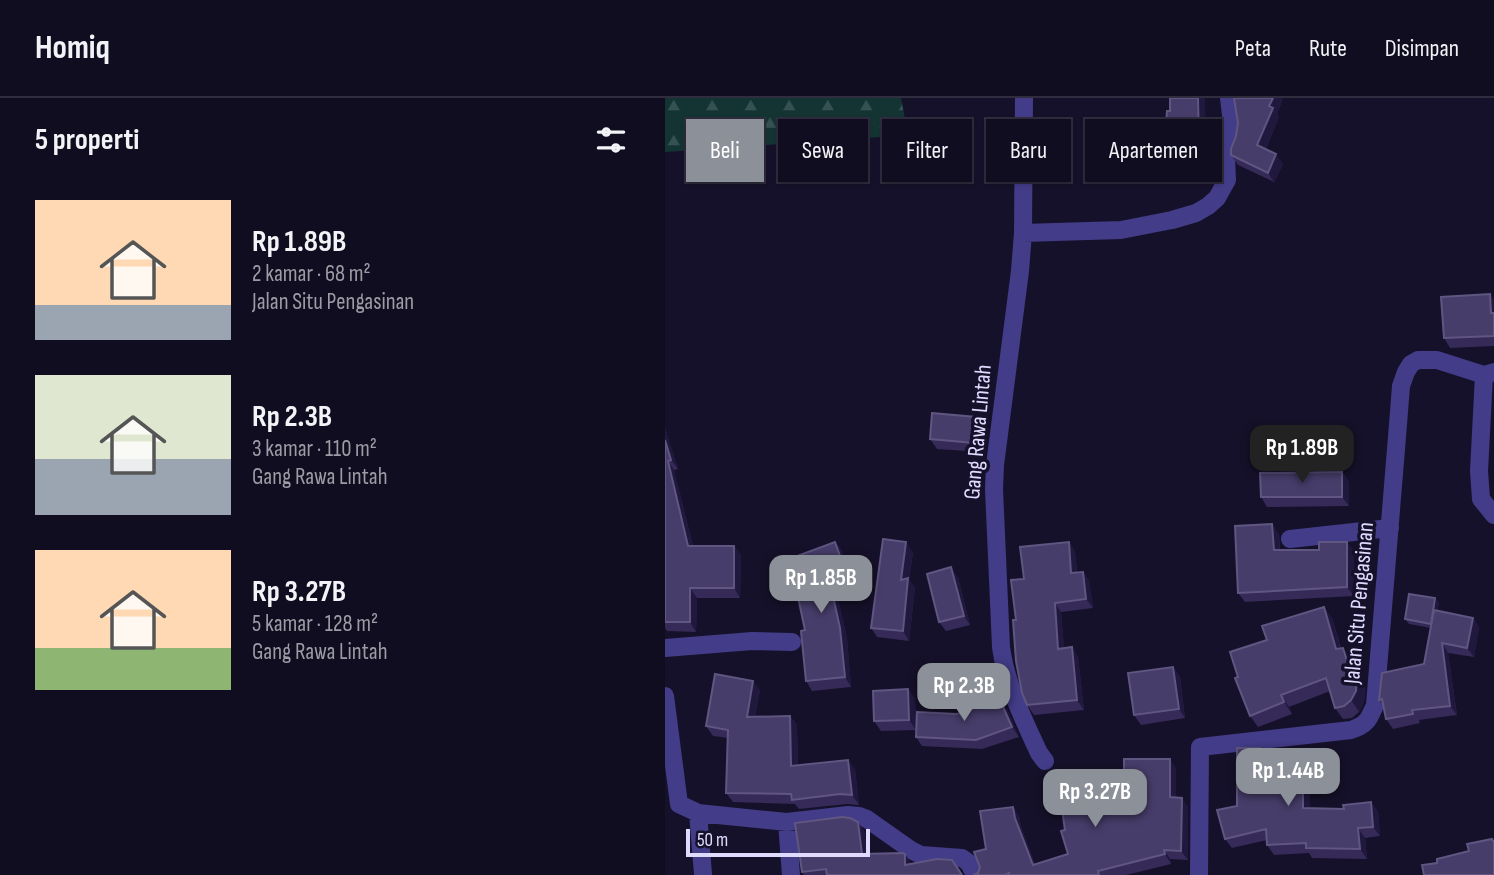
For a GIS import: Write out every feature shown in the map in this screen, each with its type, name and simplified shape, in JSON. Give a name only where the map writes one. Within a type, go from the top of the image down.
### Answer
[{"type":"street","name":"Gang Rawa Lintah","points":[[1024,98],[1023,233],[995,465],[995,506],[1003,664],[1011,691],[1038,753],[1045,761]]},
{"type":"street","points":[[1023,233],[1121,230],[1172,220],[1196,213],[1208,206],[1217,198],[1227,180],[1226,157],[1233,132],[1229,98]]},
{"type":"street","name":"Jalan Situ Pengasinan","points":[[1199,875],[1200,747],[1351,730],[1363,726],[1375,705],[1401,386],[1406,372],[1411,364],[1418,360],[1437,360],[1489,374]]},
{"type":"street","points":[[1489,374],[1479,471],[1481,499],[1494,515]]},
{"type":"street","points":[[1290,539],[1390,528]]},
{"type":"street","points":[[665,648],[752,641],[792,642]]},
{"type":"street","points":[[665,696],[672,808],[787,822],[859,816],[921,855],[962,858],[969,863],[975,875]]},
{"type":"street","points":[[698,813],[703,874]]},
{"type":"street","points":[[787,822],[791,875]]},
{"type":"green space","points":[[665,98],[901,98],[905,119],[882,119],[882,137],[868,138],[868,119],[778,119],[778,144],[764,145],[764,119],[686,119],[686,151],[665,152]]},
{"type":"building","points":[[1170,98],[1198,98],[1198,119],[1166,119],[1167,111],[1170,111]]},
{"type":"building","points":[[1234,98],[1273,98],[1269,106],[1273,108],[1257,145],[1276,154],[1268,173],[1231,155],[1238,123]]},
{"type":"building","points":[[1490,294],[1491,313],[1494,313],[1494,336],[1444,338],[1441,297]]},
{"type":"building","points":[[932,413],[976,417],[974,443],[930,439]]},
{"type":"building","points":[[665,440],[688,546],[734,546],[734,588],[690,588],[690,622],[665,622]]},
{"type":"building","points":[[1342,472],[1342,497],[1261,497],[1260,473]]},
{"type":"building","points":[[1272,524],[1274,550],[1319,550],[1319,542],[1347,542],[1347,587],[1238,593],[1235,526]]},
{"type":"building","points":[[883,539],[906,542],[901,580],[908,578],[903,631],[871,628]]},
{"type":"building","points":[[835,542],[844,567],[828,573],[840,628],[845,677],[806,681],[801,631],[805,630],[796,588],[808,585],[797,556]]},
{"type":"building","points":[[1069,542],[1071,573],[1083,572],[1086,599],[1055,603],[1058,649],[1072,647],[1077,700],[1027,705],[1016,661],[1013,620],[1016,620],[1011,580],[1024,579],[1020,547]]},
{"type":"building","points":[[951,567],[964,616],[939,622],[927,574]]},
{"type":"building","points":[[1409,594],[1435,598],[1431,624],[1405,619]]},
{"type":"building","points":[[1324,607],[1336,649],[1343,648],[1352,677],[1357,676],[1356,691],[1351,700],[1344,706],[1335,708],[1326,678],[1281,695],[1284,702],[1250,716],[1235,678],[1238,677],[1230,652],[1267,640],[1262,626]]},
{"type":"building","points":[[1434,610],[1473,618],[1467,648],[1442,643],[1450,706],[1412,710],[1413,714],[1386,719],[1382,699],[1379,700],[1382,673],[1424,664]]},
{"type":"building","points":[[1173,667],[1179,709],[1134,715],[1128,673]]},
{"type":"building","points":[[715,674],[753,681],[747,717],[790,716],[791,766],[848,760],[852,795],[792,800],[791,794],[726,793],[728,730],[706,726]]},
{"type":"building","points":[[908,689],[909,720],[874,721],[873,691]]},
{"type":"building","points":[[1000,700],[1012,727],[976,740],[916,737],[917,712],[957,714]]},
{"type":"building","points":[[1237,748],[1260,748],[1261,763],[1303,763],[1303,808],[1344,809],[1343,805],[1371,802],[1373,827],[1358,828],[1360,849],[1306,848],[1306,843],[1267,845],[1266,829],[1225,839],[1217,810],[1237,806]]},
{"type":"building","points":[[1124,759],[1170,759],[1170,797],[1182,798],[1181,851],[1164,850],[1165,854],[1098,871],[1099,875],[973,875],[978,873],[980,867],[974,852],[986,849],[980,811],[1013,807],[1033,865],[1068,854],[1061,831],[1065,830],[1061,802],[1124,794]]},
{"type":"building","points":[[842,817],[858,822],[862,854],[903,853],[905,865],[937,859],[952,860],[962,875],[827,875],[826,869],[802,872],[795,823]]},
{"type":"building","points":[[1492,839],[1494,875],[1424,875],[1422,865],[1437,863],[1437,859],[1469,851],[1467,844]]}]
